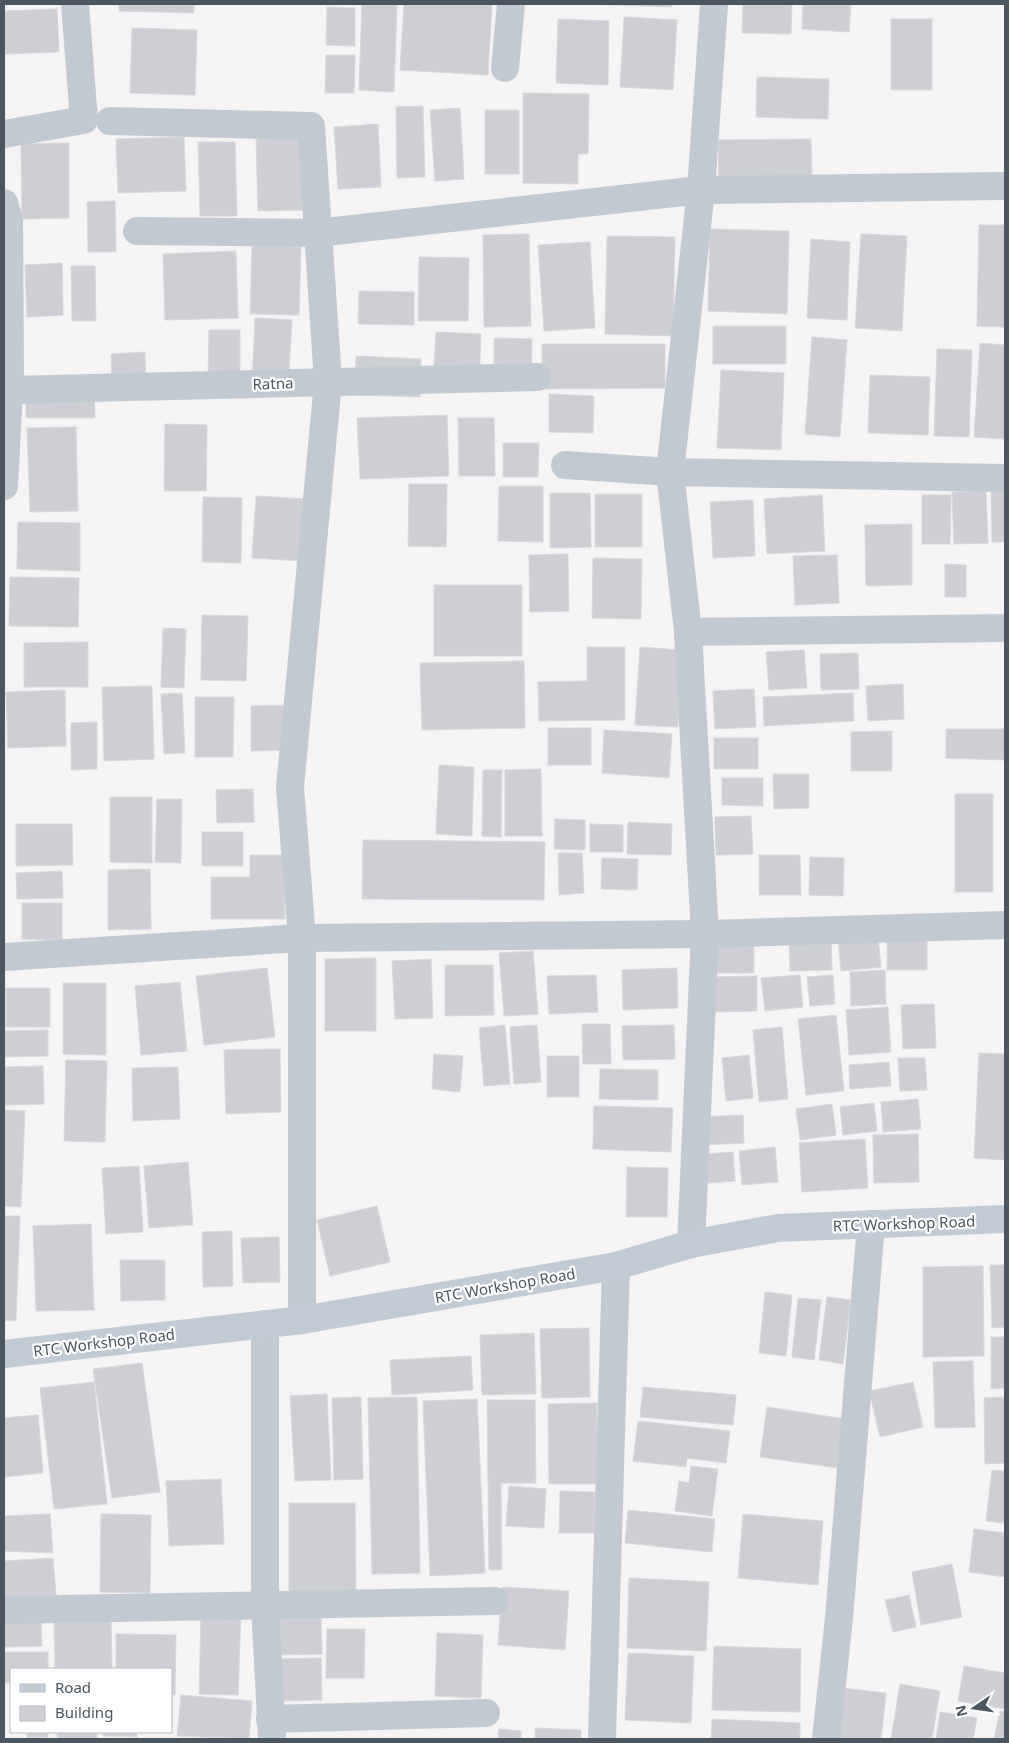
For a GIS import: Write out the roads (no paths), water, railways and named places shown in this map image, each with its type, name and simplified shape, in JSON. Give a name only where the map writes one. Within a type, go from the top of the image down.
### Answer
[{"type":"street","points":[[4,134],[84,120],[75,4]]},
{"type":"street","points":[[505,68],[510,4]]},
{"type":"street","points":[[691,1244],[705,934],[688,632],[670,472],[701,190],[714,4]]},
{"type":"street","points":[[110,121],[311,126],[328,382],[290,787],[302,938],[302,1320]]},
{"type":"street","points":[[137,231],[317,232],[701,190],[1005,186]]},
{"type":"street","points":[[4,203],[9,220],[9,390],[4,486]]},
{"type":"street","name":"Ratna","points":[[9,390],[537,377]]},
{"type":"street","points":[[565,465],[670,472],[1005,478]]},
{"type":"street","points":[[688,632],[1005,628]]},
{"type":"street","points":[[4,957],[302,938],[705,934],[1005,925]]},
{"type":"street","name":"RTC Workshop Road","points":[[4,1354],[302,1320],[616,1266],[691,1244],[778,1228],[1005,1219]]},
{"type":"street","points":[[826,1739],[840,1609],[872,1224]]},
{"type":"street","points":[[602,1739],[616,1266]]},
{"type":"street","points":[[265,1324],[265,1605],[271,1729],[486,1712]]},
{"type":"street","points":[[4,1610],[495,1600]]}]
